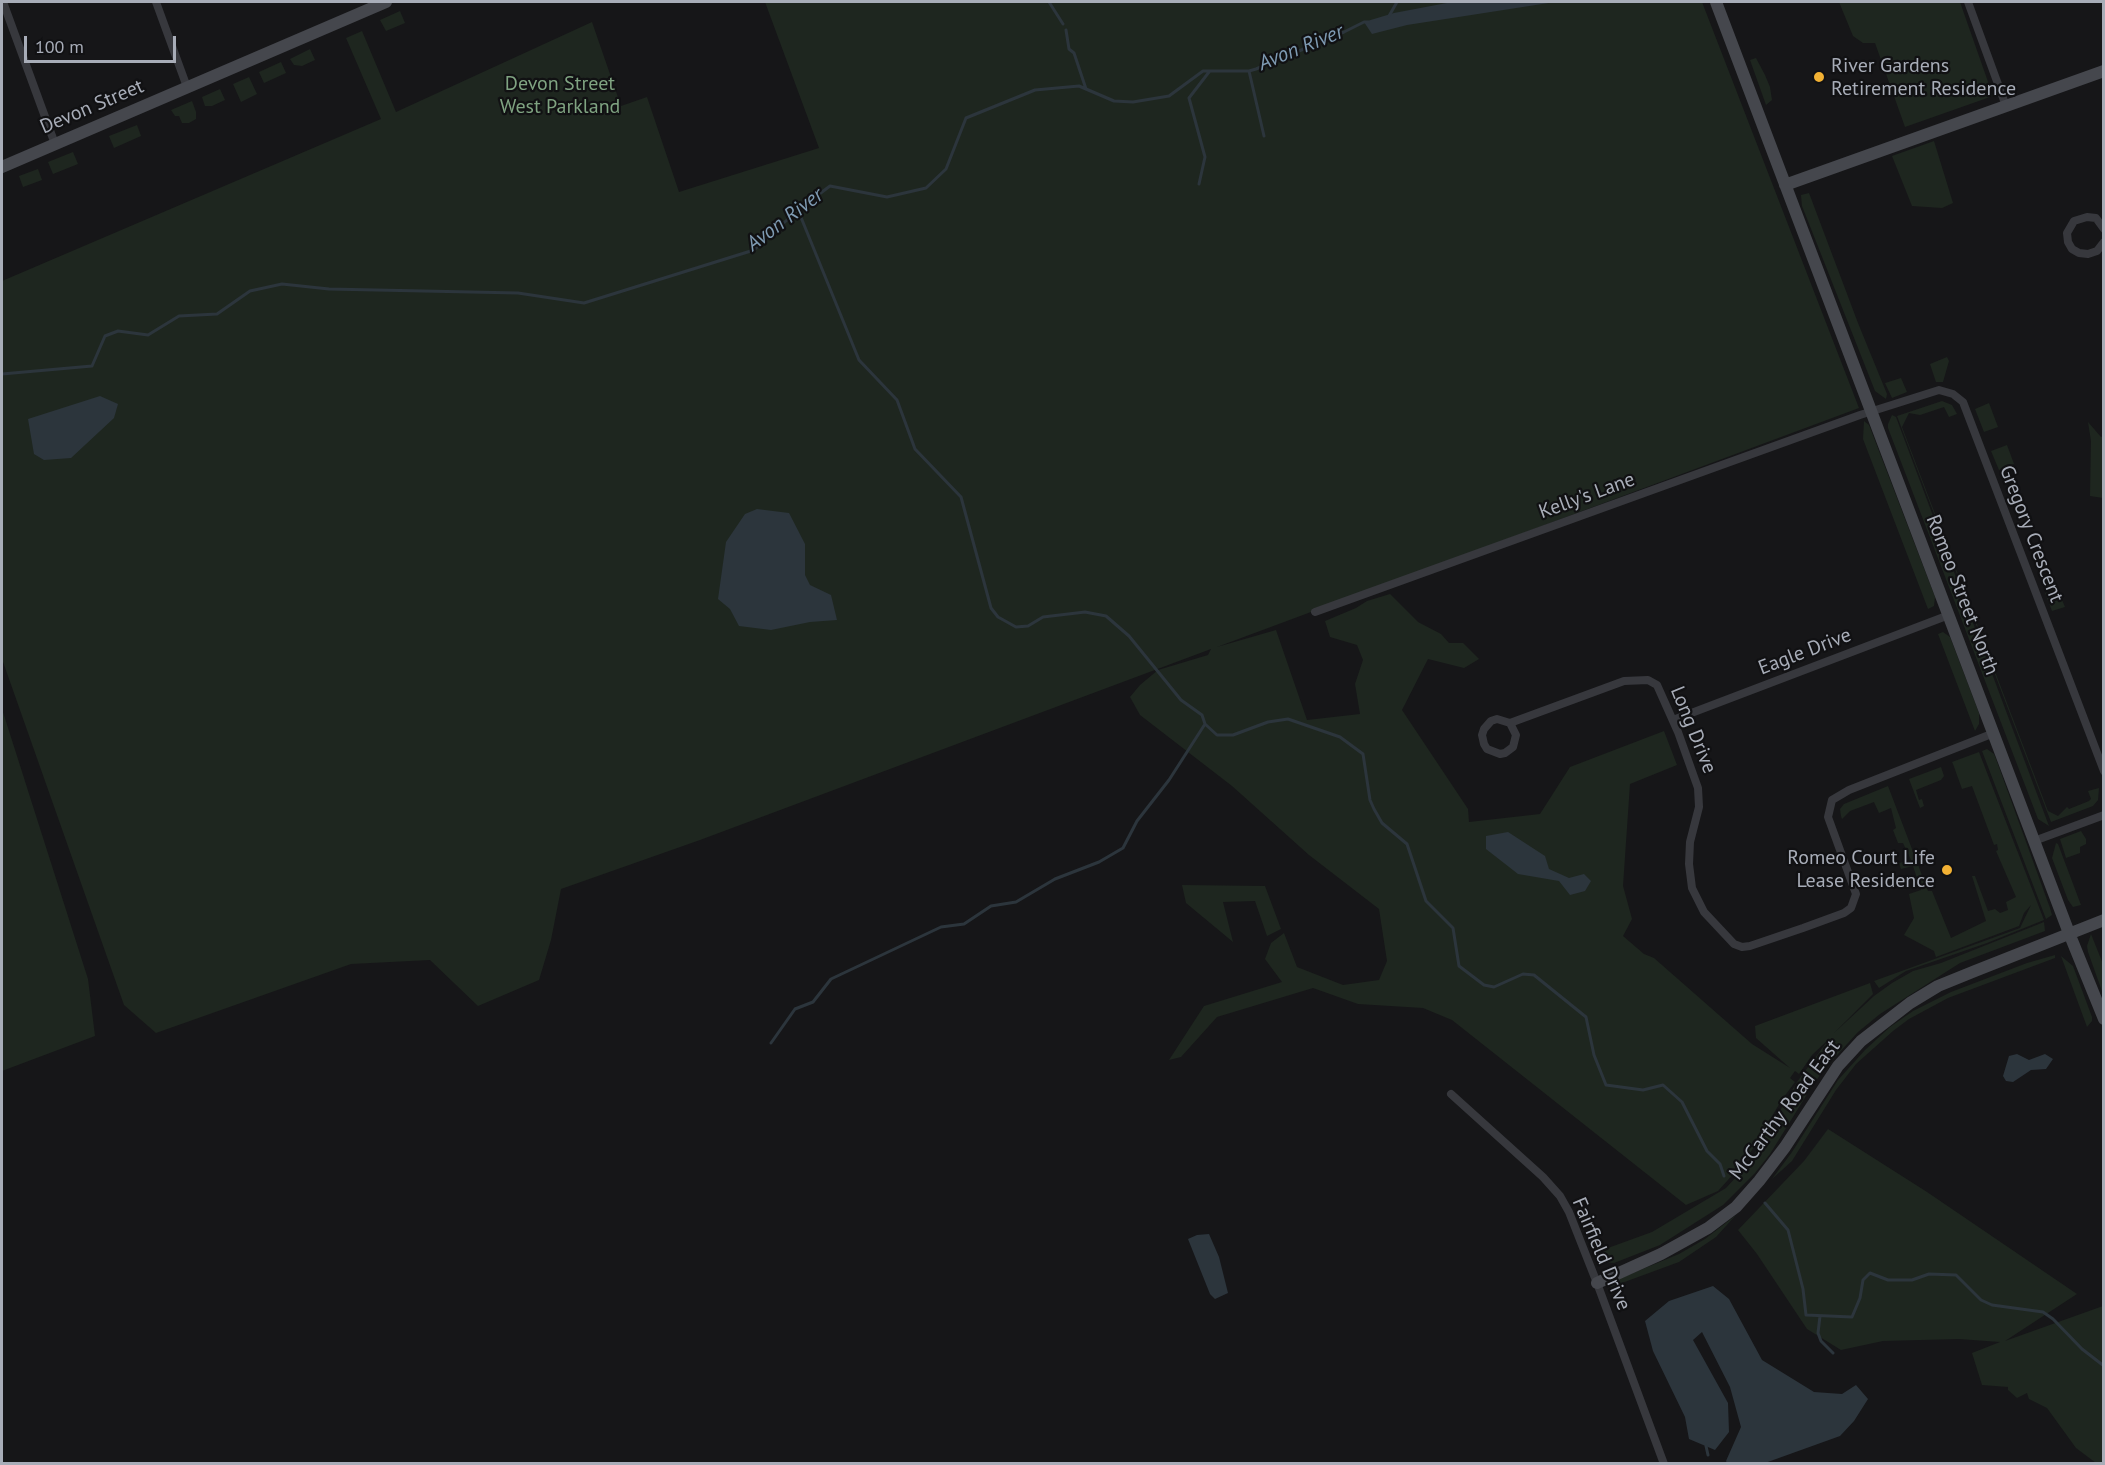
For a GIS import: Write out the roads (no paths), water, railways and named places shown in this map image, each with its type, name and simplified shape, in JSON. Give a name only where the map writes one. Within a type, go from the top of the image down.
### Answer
[{"type":"street","points":[[3,2],[56,144]]},
{"type":"street","points":[[156,2],[187,87]]},
{"type":"street","name":"Devon Street","points":[[2,167],[386,2]]},
{"type":"street","name":"Romeo Street North","points":[[1716,2],[1870,412],[2103,1019]]},
{"type":"street","points":[[1968,2],[2006,106]]},
{"type":"street","points":[[1785,184],[2103,71]]},
{"type":"street","points":[[2103,229],[2100,217],[2087,217],[2073,221],[2067,233],[2068,242],[2078,253],[2088,255],[2097,251],[2103,242]]},
{"type":"street","name":"Gregory Crescent","points":[[1870,412],[1939,390],[1953,394],[1963,402],[2103,771]]},
{"type":"street","name":"Kelly's Lane","points":[[1315,612],[1870,412]]},
{"type":"street","name":"Eagle Drive","points":[[1673,720],[1949,615]]},
{"type":"street","name":"Long Drive","points":[[1510,723],[1516,735],[1513,747],[1500,754],[1487,749],[1482,735],[1487,724],[1497,719],[1510,723],[1623,681],[1648,680],[1656,685],[1673,720],[1698,788],[1699,807],[1690,842],[1689,864],[1692,888],[1704,912],[1734,944],[1742,947],[1821,922],[1851,908],[1856,894],[1828,817],[1832,800],[1849,790],[1994,733]]},
{"type":"street","points":[[2034,842],[2103,815]]},
{"type":"street","name":"McCarthy Road East","points":[[1597,1283],[1670,1249],[1708,1228],[1736,1207],[1760,1181],[1785,1147],[1838,1065],[1886,1019],[1938,986],[2103,920]]},
{"type":"street","name":"Fairfield Drive","points":[[1451,1094],[1543,1177],[1560,1196],[1569,1212],[1597,1283],[1664,1464]]},
{"type":"waterway","points":[[1049,2],[1063,24]]},
{"type":"waterway","points":[[1389,16],[1397,2]]},
{"type":"waterway","name":"Avon River","points":[[2,374],[92,366],[105,336],[118,331],[148,335],[179,316],[217,314],[250,291],[282,284],[329,289],[518,293],[584,303],[754,250],[798,210],[830,186],[887,197],[926,188],[946,169],[966,118],[1035,90],[1079,86],[1114,101],[1133,102],[1169,96],[1203,71],[1256,69],[1368,22]]},
{"type":"waterway","points":[[1066,30],[1069,49],[1074,53],[1086,89]]},
{"type":"waterway","points":[[1249,71],[1264,136]]},
{"type":"waterway","points":[[1199,184],[1205,157],[1189,98],[1209,72]]},
{"type":"waterway","points":[[798,210],[859,360],[897,400],[915,449],[961,497],[991,608],[998,617],[1016,627],[1028,626],[1043,617],[1085,612],[1106,616],[1129,636],[1181,700],[1202,715],[1205,724],[1217,735],[1233,735],[1268,722],[1288,719],[1340,737],[1363,754],[1370,800],[1374,809],[1382,823],[1407,844],[1426,901],[1453,928],[1459,966],[1484,985],[1494,987],[1523,974],[1534,975],[1586,1017],[1594,1055],[1606,1085],[1643,1090],[1663,1085],[1682,1102],[1707,1151],[1720,1164],[1724,1176]]},
{"type":"waterway","points":[[771,1043],[795,1009],[813,1002],[831,979],[941,927],[964,924],[991,906],[1016,902],[1055,879],[1099,862],[1123,848],[1137,821],[1169,780],[1205,724]]},
{"type":"waterway","points":[[1765,1203],[1788,1230],[1803,1289],[1806,1315],[1852,1317],[1860,1298],[1863,1280],[1870,1273],[1888,1280],[1912,1280],[1929,1274],[1956,1275],[1981,1300],[1992,1305],[2043,1312],[2053,1319],[2082,1349],[2104,1366]]},
{"type":"waterway","points":[[1820,1316],[1818,1333],[1821,1341],[1833,1353]]},
{"type":"waterway","points":[[1706,1446],[1708,1455]]},
{"type":"place","name":"River Gardens Retirement Residence","points":[[1819,77]]},
{"type":"place","name":"Romeo Court Life Lease Residence","points":[[1947,870]]},
{"type":"park label","name":"Devon Street West Parkland","points":[[560,96]]}]
